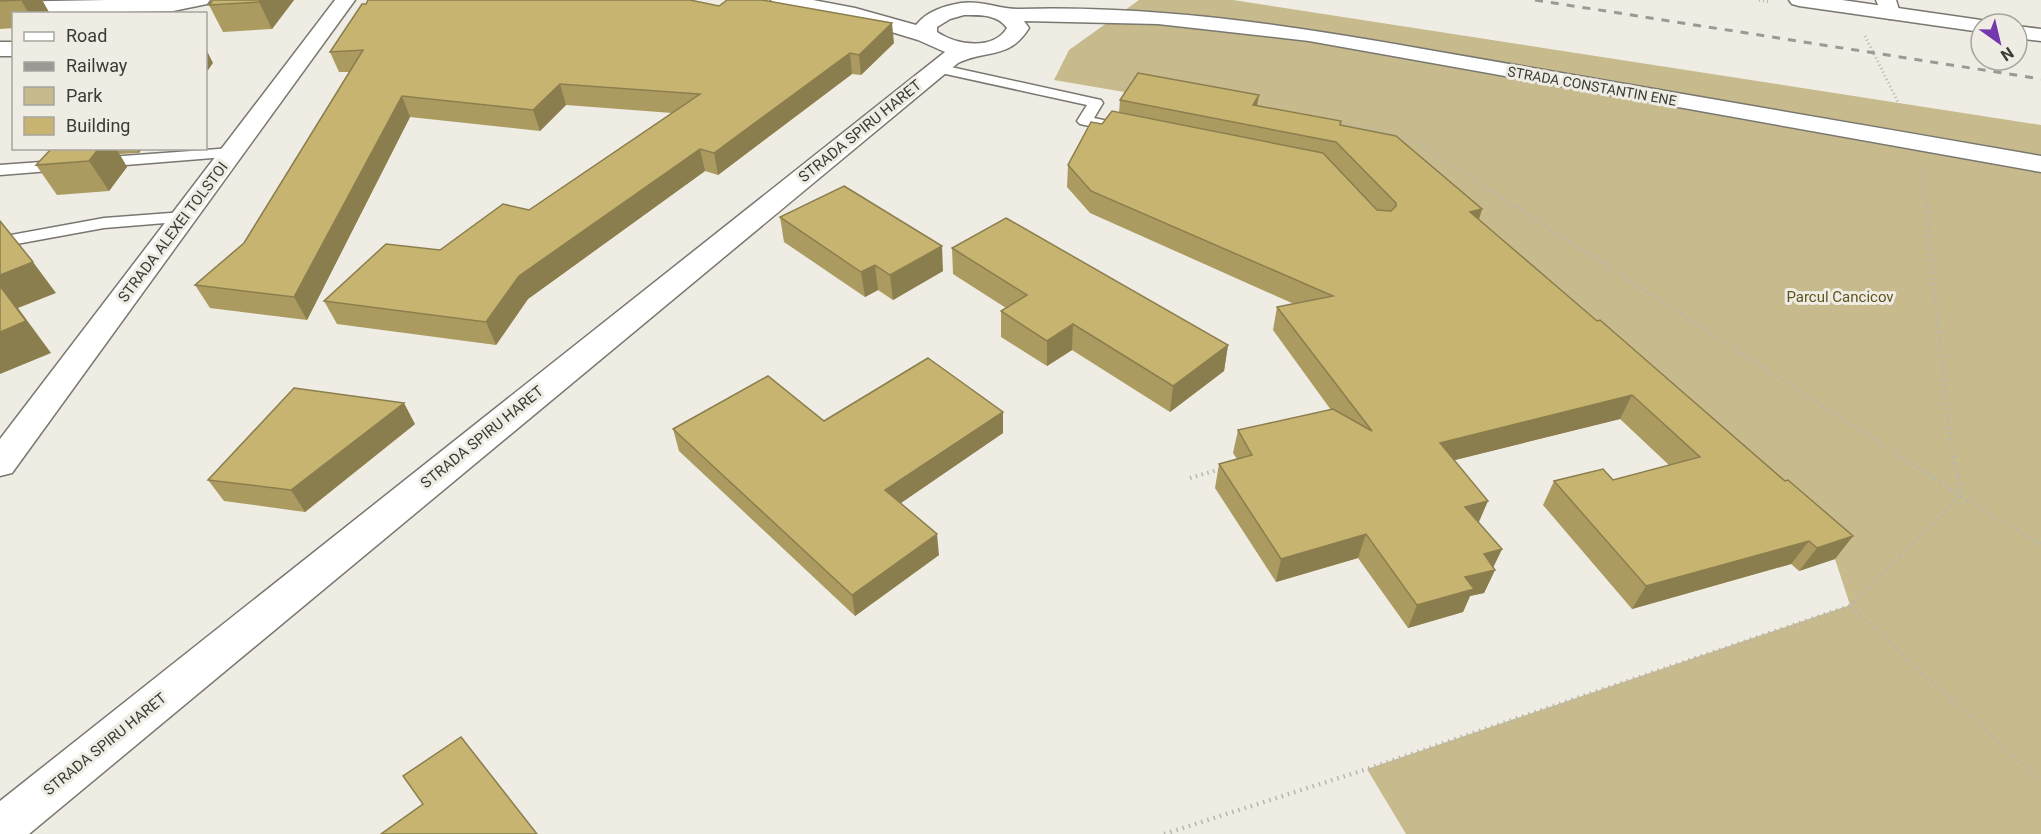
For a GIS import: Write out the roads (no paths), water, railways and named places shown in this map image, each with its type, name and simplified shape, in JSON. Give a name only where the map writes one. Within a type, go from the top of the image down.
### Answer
[{"type":"street","points":[[0,8],[173,5],[200,0]]},
{"type":"street","name":"STRADA ALEXEI TOLSTOI","points":[[0,464],[345,0]]},
{"type":"street","points":[[781,0],[855,14],[927,35],[934,42],[949,48],[968,50]]},
{"type":"street","points":[[1800,0],[1857,8],[1888,6],[1969,23]]},
{"type":"street","name":"STRADA CONSTANTIN ENE","points":[[946,12],[984,9],[1008,15],[1050,14],[1192,21],[1309,35],[2041,164]]},
{"type":"street","points":[[855,14],[946,12]]},
{"type":"street","points":[[927,35],[926,26],[932,18],[946,12]]},
{"type":"street","points":[[1008,15],[1016,21],[1018,28],[1016,35]]},
{"type":"street","name":"STRADA CONSTANTIN ENE","points":[[968,50],[997,46],[1016,35],[1142,19]]},
{"type":"street","name":"STRADA SPIRU HARET","points":[[0,829],[937,68],[950,58],[968,50]]},
{"type":"lane","points":[[937,68],[1096,103],[1085,121],[1142,132]]},
{"type":"lane","points":[[38,167],[56,150]]},
{"type":"lane","points":[[0,170],[232,153]]},
{"type":"lane","points":[[0,242],[104,223],[184,217]]},
{"type":"railway","points":[[1535,0],[2041,79]]},
{"type":"park label","name":"Parcul Cancicov","points":[[1840,297]]}]
